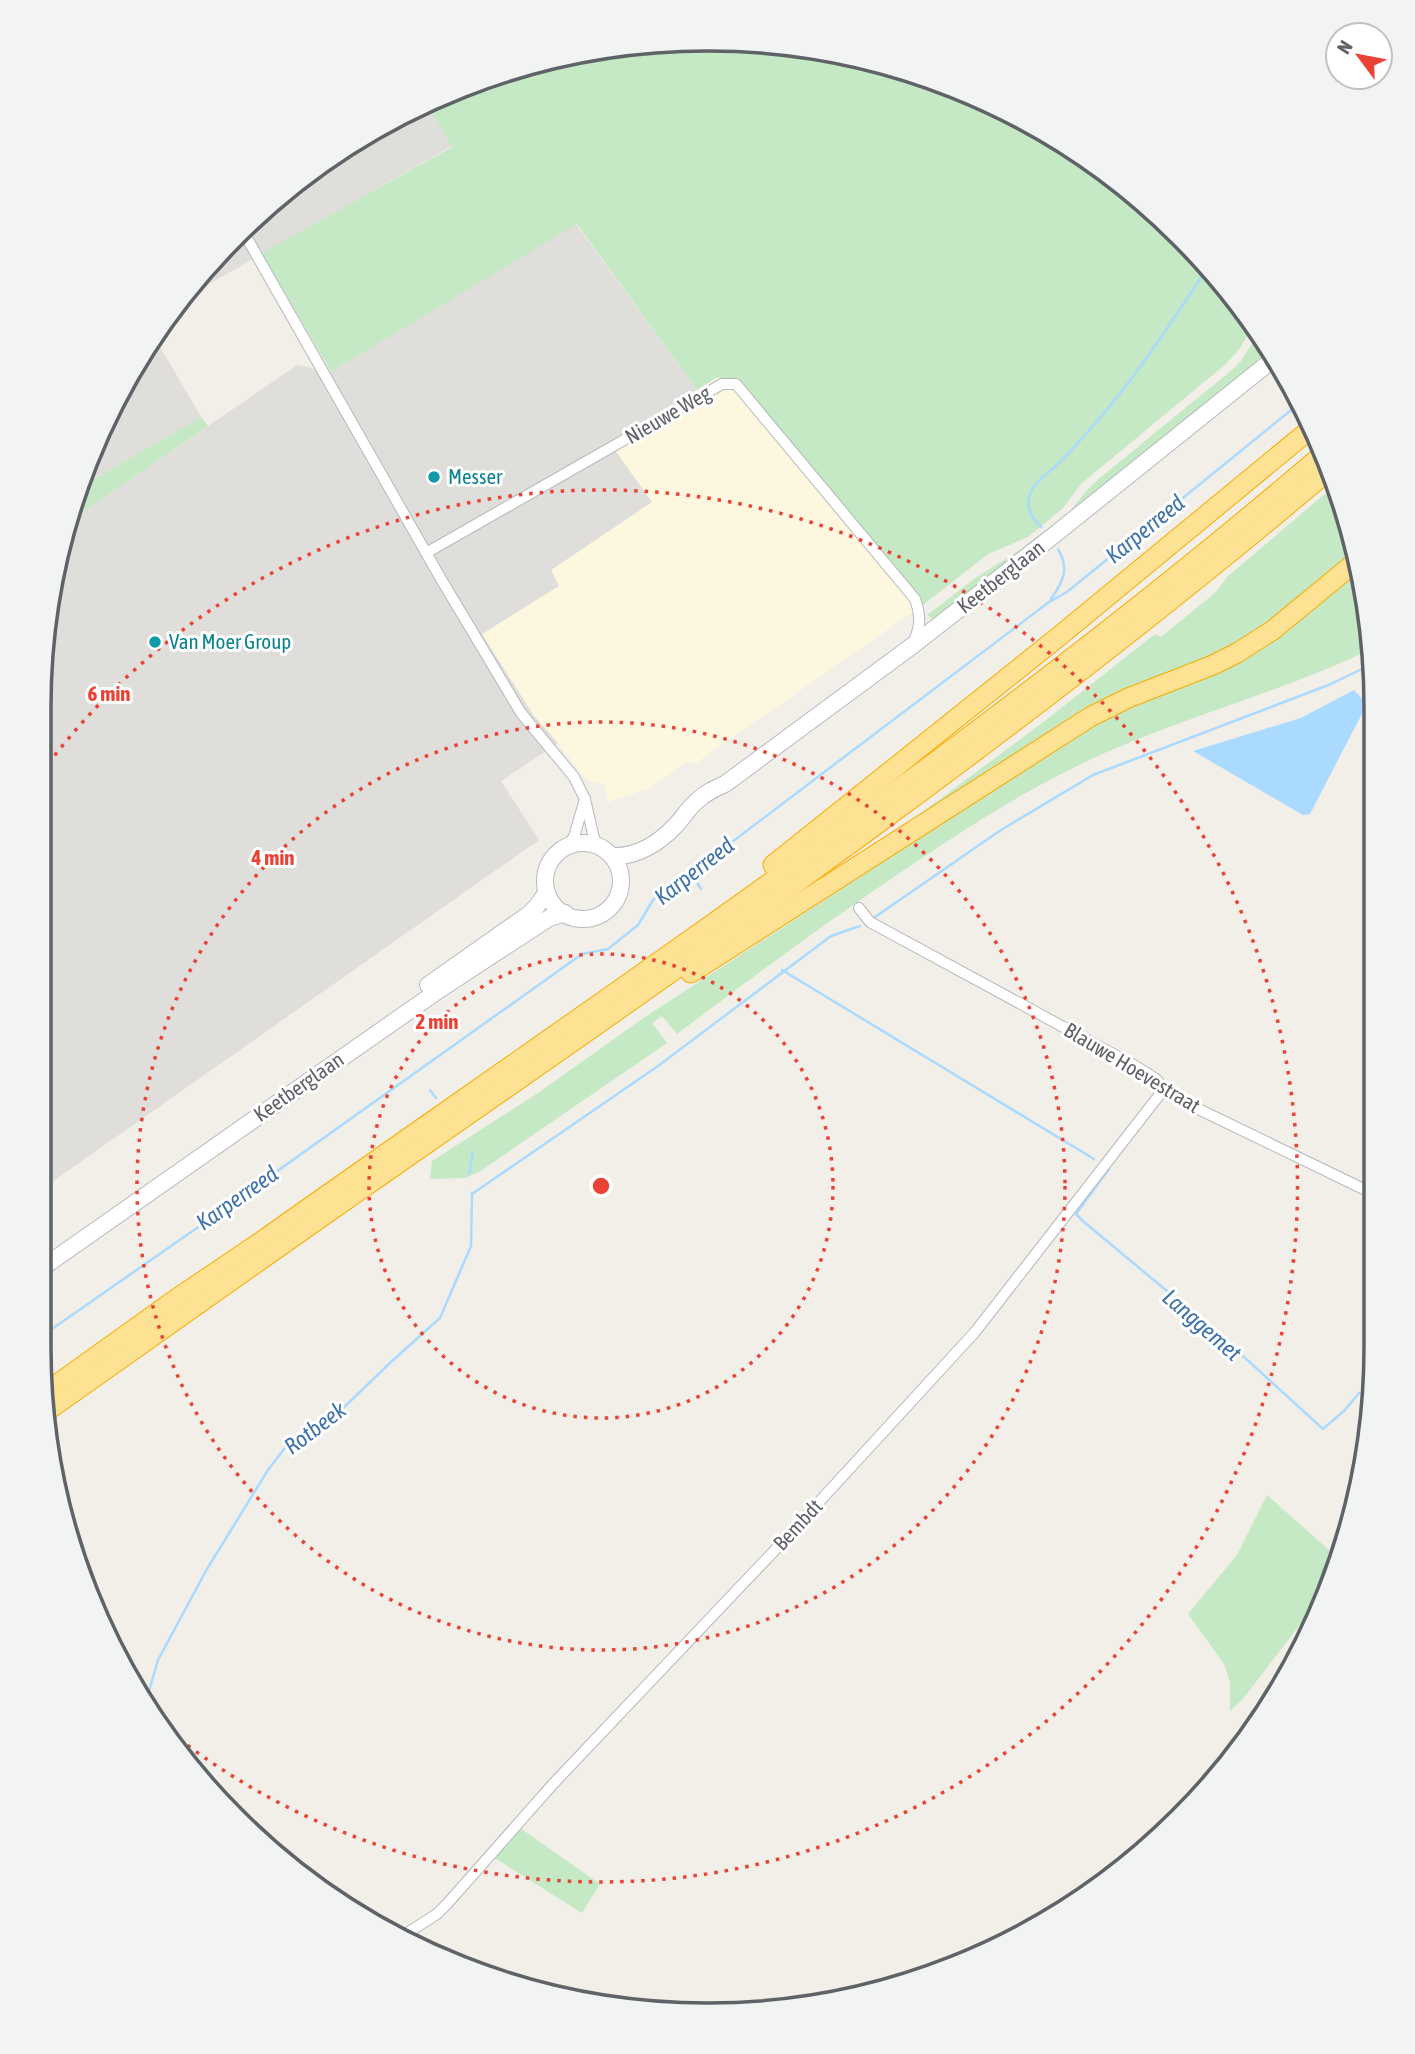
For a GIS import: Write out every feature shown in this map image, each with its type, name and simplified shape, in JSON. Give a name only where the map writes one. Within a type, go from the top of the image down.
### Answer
[{"type":"highway","points":[[705,928],[722,904],[951,724],[1304,434]]},
{"type":"highway","points":[[52,1388],[845,830],[1198,559],[1316,460]]},
{"type":"highway","points":[[54,1406],[854,843],[1172,600],[1322,476]]},
{"type":"highway","points":[[634,999],[656,995],[1090,717],[1128,698],[1213,665],[1247,647],[1273,630],[1349,567]]},
{"type":"main road","name":"Keetberglaan","points":[[613,856],[629,856],[641,852],[674,827],[707,792],[725,784],[912,646],[1267,364]]},
{"type":"main road","name":"Keetberglaan","points":[[621,885],[631,870],[694,820],[725,784]]},
{"type":"main road","points":[[583,843],[598,846],[613,856],[621,885],[612,905],[600,914],[583,918],[565,913],[554,904],[547,892],[548,868],[556,855],[567,846],[583,843]]},
{"type":"main road","name":"Keetberglaan","points":[[51,1251],[528,914],[547,892]]},
{"type":"main road","name":"Keetberglaan","points":[[51,1261],[439,990],[549,918],[565,913]]},
{"type":"street","points":[[248,240],[426,553],[521,713],[574,777],[585,799],[598,846]]},
{"type":"street","name":"Nieuwe Weg","points":[[426,553],[709,391],[722,384],[736,384],[915,598],[921,615],[919,631],[912,646]]},
{"type":"street","points":[[567,846],[574,836],[585,799]]},
{"type":"street","name":"Blauwe Hoevestraat","points":[[859,908],[870,922],[1137,1067],[1188,1104],[1364,1189]]},
{"type":"street","name":"Bembdt","points":[[409,1932],[437,1914],[447,1904],[553,1784],[775,1550],[975,1332],[1164,1089]]},
{"type":"shaded area","points":[[432,111],[452,146],[203,288],[243,243],[274,214],[343,161],[379,139]]},
{"type":"shaded area","points":[[576,224],[697,390],[609,442],[652,502],[551,570],[559,586],[482,634],[534,716],[558,743],[501,781],[539,840],[51,1183],[52,665],[63,579],[80,514],[297,365],[331,372]]},
{"type":"shaded area","points":[[159,346],[201,417],[92,481],[118,417]]},
{"type":"shaded area","points":[[738,377],[923,605],[696,763],[687,762],[650,788],[608,802],[604,784],[590,781],[583,776],[534,716],[482,634],[559,586],[550,571],[652,502],[609,442],[716,378]]},
{"type":"green space","points":[[708,51],[793,56],[836,63],[877,73],[959,101],[998,118],[1072,161],[1107,186],[1172,243],[1201,274],[1248,335],[1227,363],[1081,484],[1063,508],[1028,537],[988,554],[923,605],[738,378],[716,378],[697,390],[577,224],[331,372],[262,253],[452,147],[432,112],[496,86],[579,63],[665,52]]},
{"type":"green space","points":[[1253,342],[1262,356],[1241,375],[1088,500],[934,620],[927,615],[1070,511],[1101,477],[1241,361]]},
{"type":"green space","points":[[201,417],[208,426],[80,514],[92,481]]},
{"type":"green space","points":[[1327,492],[1348,562],[1275,621],[865,855],[1046,720],[1155,634],[1161,637],[1216,592],[1227,577]]},
{"type":"green space","points":[[1351,573],[1362,653],[1104,753],[1027,792],[883,884],[677,1034],[662,1016],[652,1023],[667,1043],[479,1172],[465,1178],[430,1179],[432,1161],[535,1095],[645,1017],[1072,736],[1126,707],[1172,689]]},
{"type":"green space","points":[[1267,1495],[1331,1552],[1306,1617],[1243,1699],[1230,1711],[1230,1682],[1224,1664],[1188,1614],[1237,1555]]},
{"type":"green space","points":[[520,1828],[600,1884],[582,1913],[493,1857]]},
{"type":"water","points":[[1354,690],[1364,701],[1364,710],[1310,814],[1303,815],[1193,751],[1301,718]]},
{"type":"waterway","points":[[1041,527],[1029,508],[1032,489],[1114,401],[1202,276]]},
{"type":"waterway","name":"Karperreed","points":[[51,1330],[582,954],[608,949],[638,925],[653,900],[1049,602],[1067,592],[1293,409]]},
{"type":"waterway","points":[[1051,599],[1064,575],[1064,563],[1058,549]]},
{"type":"waterway","points":[[875,917],[1001,830],[1093,775],[1331,684],[1363,668]]},
{"type":"waterway","name":"Langgemet","points":[[691,872],[701,889]]},
{"type":"waterway","points":[[472,1194],[658,1066],[831,936],[860,926]]},
{"type":"waterway","name":"Langgemet","points":[[782,970],[1094,1159]]},
{"type":"waterway","name":"Rotbeek","points":[[430,1090],[436,1098]]},
{"type":"waterway","name":"Rotbeek","points":[[469,1174],[473,1152]]},
{"type":"waterway","name":"Langgemet","points":[[1109,1169],[1076,1214],[1084,1222],[1221,1336],[1323,1429],[1345,1410],[1359,1393],[1362,1395]]},
{"type":"waterway","name":"Rotbeek","points":[[149,1691],[158,1660],[207,1569],[268,1470],[284,1449],[337,1414],[440,1318],[471,1246],[472,1193]]},
{"type":"place","name":"Messer","points":[[434,477]]},
{"type":"place","name":"Van Moer Group","points":[[155,642]]}]
